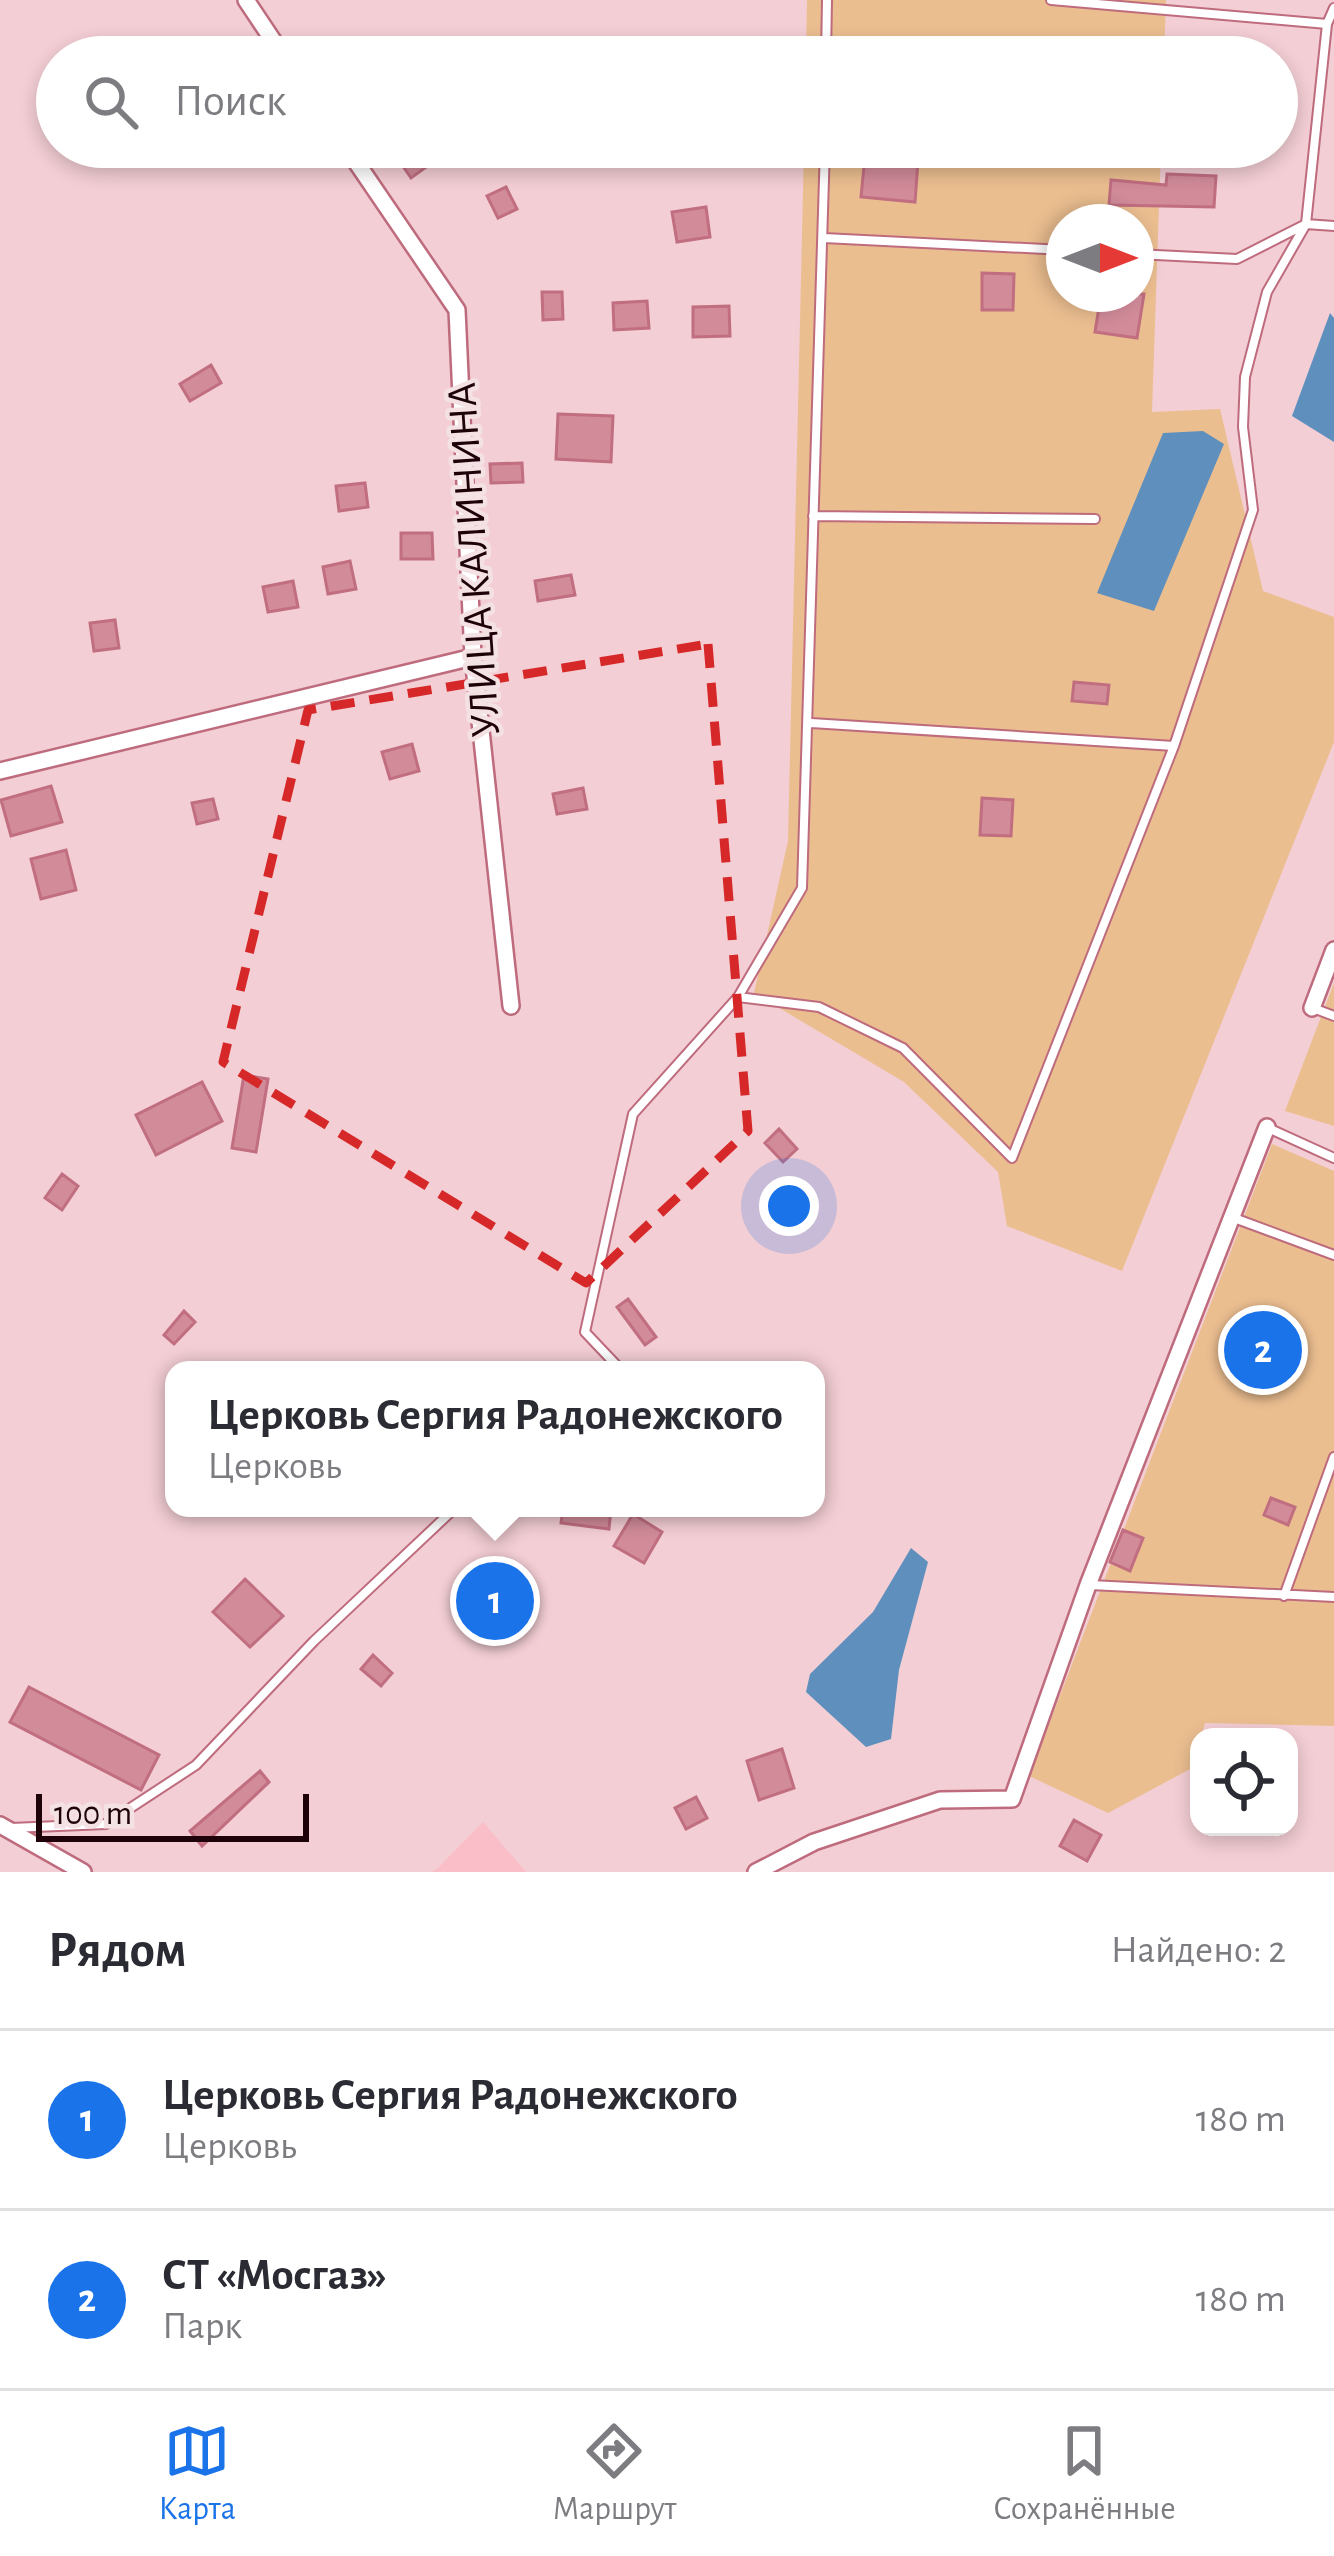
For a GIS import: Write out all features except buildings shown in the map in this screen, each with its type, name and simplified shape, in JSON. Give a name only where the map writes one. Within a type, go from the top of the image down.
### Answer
[{"type":"street","points":[[246,0],[270,36]]},
{"type":"street","name":"УЛИЦА КАЛИНИНА","points":[[360,168],[457,310],[473,657],[511,1006]]},
{"type":"street","points":[[0,771],[473,657]]},
{"type":"street","points":[[1312,1008],[1334,950]]},
{"type":"street","points":[[756,1872],[814,1842],[940,1800],[1012,1798],[1088,1585],[1267,1127]]},
{"type":"street","points":[[5,1827],[83,1872]]},
{"type":"lane","points":[[826,36],[827,0]]},
{"type":"lane","points":[[1051,0],[1327,24]]},
{"type":"lane","points":[[738,997],[819,1007],[903,1048],[1012,1159],[1174,746],[1253,510],[1243,428],[1245,377],[1267,292],[1306,224],[1327,24],[1334,8]]},
{"type":"lane","points":[[612,1361],[585,1332],[633,1114],[738,997],[802,888],[812,723],[813,516],[825,168]]},
{"type":"lane","points":[[1154,255],[1237,259],[1306,224],[1334,226]]},
{"type":"lane","points":[[824,238],[1046,249]]},
{"type":"lane","points":[[813,516],[1095,520]]},
{"type":"lane","points":[[812,723],[1174,746]]},
{"type":"lane","points":[[1312,1008],[1334,1016]]},
{"type":"lane","points":[[1267,1127],[1334,1158]]},
{"type":"lane","points":[[1233,1217],[1334,1256]]},
{"type":"lane","points":[[1284,1596],[1334,1457]]},
{"type":"lane","points":[[5,1827],[106,1824],[196,1766],[314,1641],[445,1517]]},
{"type":"lane","points":[[1088,1585],[1334,1597]]},
{"type":"highlighted area","points":[[708,644],[748,1131],[586,1283],[223,1062],[308,710]]},
{"type":"shaded area","points":[[807,0],[1166,0],[1165,36],[806,36]]},
{"type":"shaded area","points":[[804,168],[1160,168],[1152,412],[1220,409],[1263,591],[1334,617],[1334,742],[1122,1271],[1007,1226],[998,1172],[904,1082],[754,993],[788,841]]},
{"type":"shaded area","points":[[1334,983],[1334,1126],[1285,1111]]},
{"type":"shaded area","points":[[1272,1144],[1334,1171],[1334,1726],[1205,1723],[1204,1728],[1190,1728],[1190,1769],[1108,1813],[1029,1776]]},
{"type":"shaded area","points":[[483,1822],[526,1872],[432,1872],[437,1869]]},
{"type":"water","points":[[1330,313],[1334,318],[1334,442],[1292,416]]},
{"type":"water","points":[[1203,431],[1224,444],[1154,611],[1097,593],[1163,433]]},
{"type":"water","points":[[911,1548],[928,1562],[899,1670],[891,1739],[866,1747],[806,1692],[810,1674],[873,1612]]},
{"type":"place","name":"СТ «Мосгаз»","points":[[1263,1350]]},
{"type":"place","name":"Церковь Сергия Радонежского","points":[[495,1601]]}]
